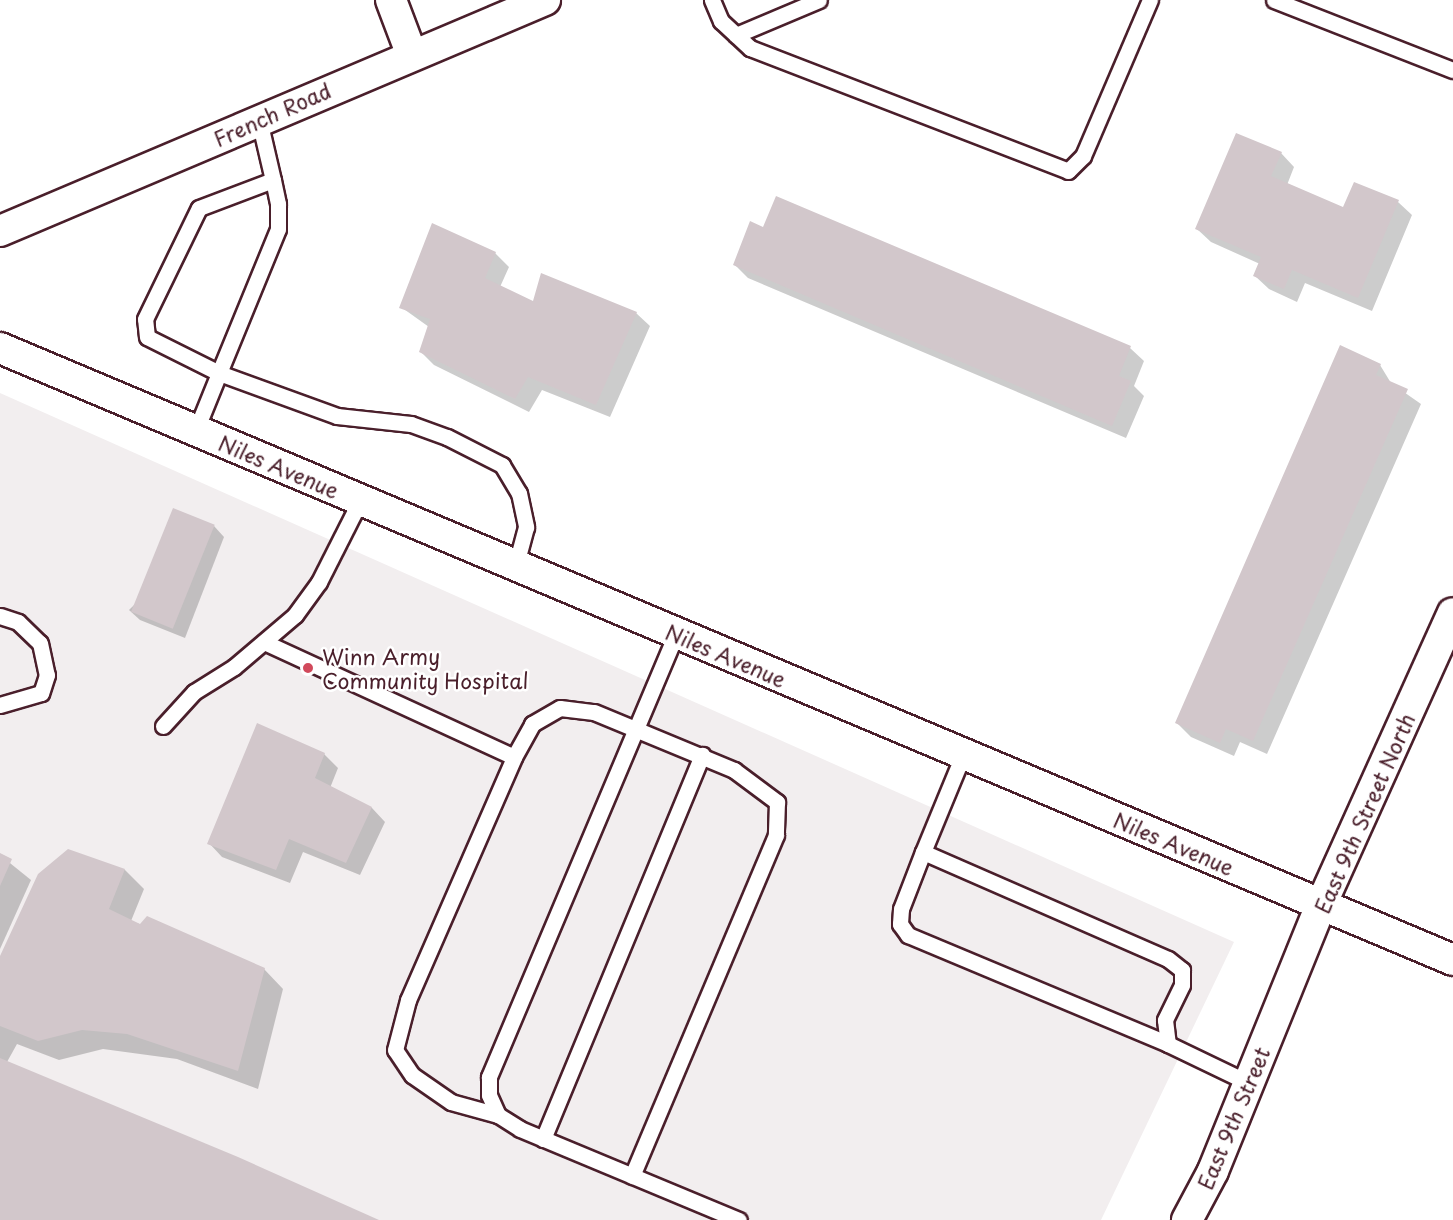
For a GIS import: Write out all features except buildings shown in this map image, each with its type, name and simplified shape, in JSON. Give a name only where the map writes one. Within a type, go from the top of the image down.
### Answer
[{"type":"street","points":[[390,0],[411,53]]},
{"type":"street","name":"French Road","points":[[0,231],[411,53],[545,0]]},
{"type":"street","name":"Niles Avenue","points":[[0,348],[1453,960]]},
{"type":"street","name":"East 9th Street North","points":[[1277,1015],[1321,905],[1453,613]]},
{"type":"street","name":"East 9th Street","points":[[1187,1220],[1277,1015]]},
{"type":"lane","points":[[712,0],[721,21],[750,48],[1068,171],[1083,156],[1150,0]]},
{"type":"lane","points":[[736,35],[819,0]]},
{"type":"lane","points":[[1274,0],[1453,70]]},
{"type":"lane","points":[[196,430],[278,229],[273,180],[259,120]]},
{"type":"lane","points":[[273,180],[199,208],[145,319],[147,336],[219,372],[337,416],[411,424],[502,465],[519,493],[526,526],[516,564]]},
{"type":"lane","points":[[163,726],[194,692],[264,642],[295,615],[319,582],[360,501]]},
{"type":"lane","points":[[0,616],[18,621],[40,642],[47,675],[41,693],[0,705]]},
{"type":"lane","points":[[498,1115],[489,1095],[489,1077],[676,634]]},
{"type":"lane","points":[[264,642],[514,757]]},
{"type":"lane","points":[[632,1176],[776,836],[777,802],[734,770],[637,726],[594,712],[561,708],[532,724],[514,757],[408,1000],[395,1050],[412,1076],[451,1102],[498,1115],[543,1139],[632,1176],[739,1220]]},
{"type":"lane","points":[[963,755],[901,909],[900,924],[908,935],[1168,1044],[1249,1083]]},
{"type":"lane","points":[[543,1139],[702,756]]},
{"type":"lane","points":[[923,852],[1182,970],[1182,985],[1165,1020],[1168,1044]]},
{"type":"shaded area","name":"Winn Army Community Hospital","points":[[0,393],[1234,942],[1101,1220],[0,1220]]},
{"type":"place","name":"Winn Army Community Hospital","points":[[308,668]]}]
